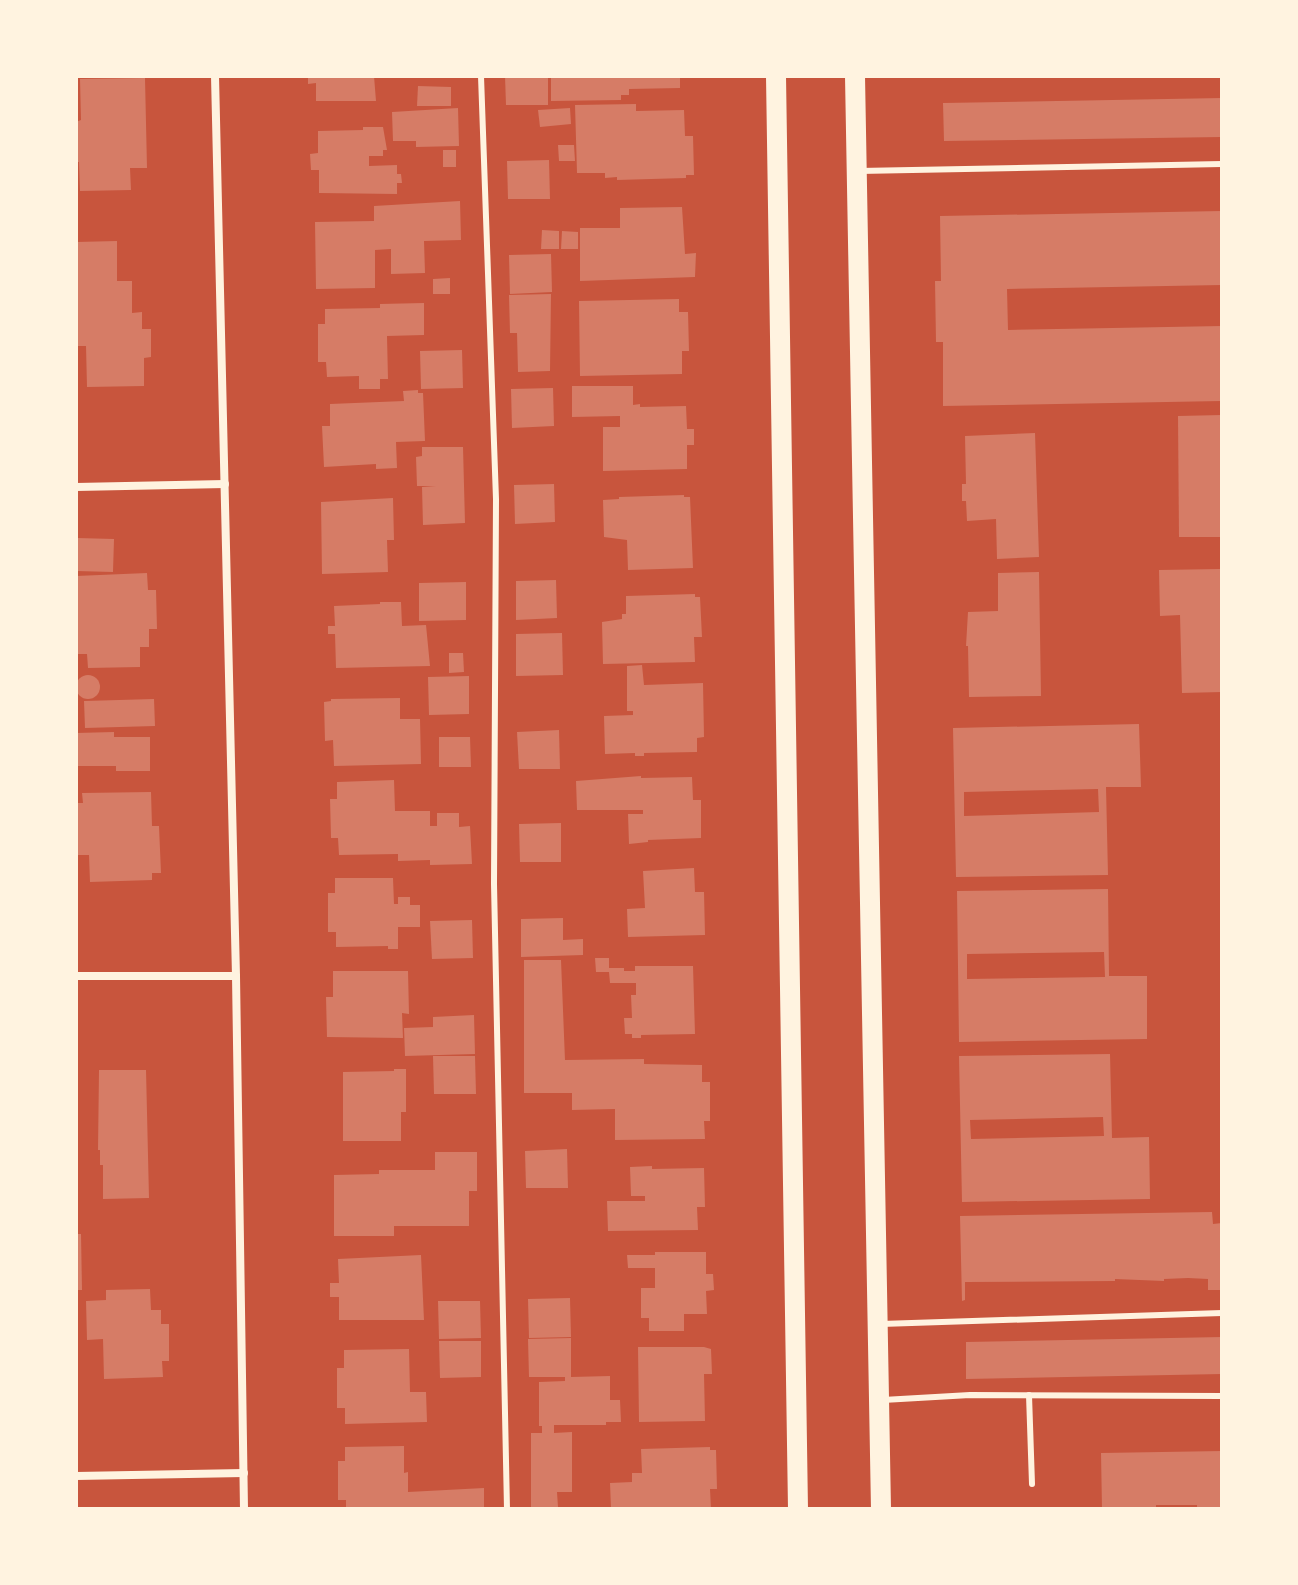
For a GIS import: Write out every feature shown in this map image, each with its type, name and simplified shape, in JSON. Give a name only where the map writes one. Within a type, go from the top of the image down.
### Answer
[{"type":"main road","points":[[776,76],[798,1509]]},
{"type":"main road","points":[[855,76],[881,1509]]},
{"type":"street","points":[[215,76],[236,976],[244,1509]]},
{"type":"street","points":[[76,487],[225,484]]},
{"type":"street","points":[[76,976],[236,976]]},
{"type":"street","points":[[76,1476],[244,1473]]},
{"type":"lane","points":[[481,76],[496,499],[494,884],[507,1509]]},
{"type":"lane","points":[[856,171],[1222,164]]},
{"type":"lane","points":[[878,1324],[1222,1313]]},
{"type":"lane","points":[[879,1401],[970,1395],[1222,1396]]},
{"type":"lane","points":[[1029,1395],[1032,1484]]},
{"type":"building","points":[[308,76],[374,76],[376,101],[316,101],[316,83],[308,84]]},
{"type":"building","points":[[505,76],[548,76],[548,105],[506,105]]},
{"type":"building","points":[[551,76],[680,76],[680,88],[629,89],[629,95],[621,95],[621,100],[551,101]]},
{"type":"building","points":[[145,78],[147,168],[130,168],[131,190],[80,191],[76,122],[81,120],[80,79]]},
{"type":"building","points":[[418,86],[451,87],[451,106],[417,106]]},
{"type":"building","points":[[1222,98],[1222,137],[944,141],[943,103]]},
{"type":"building","points":[[636,104],[636,111],[684,110],[685,136],[693,136],[694,175],[686,175],[686,178],[617,180],[617,177],[605,178],[605,173],[577,173],[575,105]]},
{"type":"building","points":[[458,108],[459,146],[416,147],[416,141],[393,141],[392,112]]},
{"type":"building","points":[[570,108],[571,124],[540,127],[538,110]]},
{"type":"building","points":[[363,127],[383,127],[387,150],[383,150],[383,156],[369,156],[369,166],[397,165],[397,174],[401,174],[402,183],[397,183],[397,194],[319,193],[319,170],[311,170],[310,154],[318,153],[318,131],[363,130]]},
{"type":"building","points":[[558,145],[574,145],[575,161],[559,161]]},
{"type":"building","points":[[443,150],[456,150],[456,167],[443,167]]},
{"type":"building","points":[[549,160],[550,199],[508,199],[507,161]]},
{"type":"building","points":[[460,201],[461,240],[424,241],[425,273],[391,274],[391,249],[375,250],[375,288],[316,289],[315,222],[374,221],[374,206]]},
{"type":"building","points":[[682,207],[685,254],[696,253],[695,277],[580,281],[580,228],[620,228],[620,208]]},
{"type":"building","points":[[1222,211],[1222,285],[1007,289],[1008,330],[1222,326],[1222,401],[943,406],[943,342],[936,342],[935,281],[941,281],[940,216]]},
{"type":"building","points":[[542,230],[559,231],[559,249],[541,249]]},
{"type":"building","points":[[562,231],[578,232],[578,249],[561,249]]},
{"type":"building","points":[[117,241],[117,281],[132,281],[132,313],[142,312],[142,329],[151,329],[151,357],[144,358],[144,386],[87,387],[86,346],[76,346],[76,242]]},
{"type":"building","points":[[551,254],[552,292],[510,294],[509,255]]},
{"type":"building","points":[[450,278],[450,294],[433,294],[433,279]]},
{"type":"building","points":[[551,294],[550,371],[518,372],[517,333],[510,333],[509,295]]},
{"type":"building","points":[[679,299],[679,312],[688,312],[689,351],[682,351],[682,374],[580,376],[579,301]]},
{"type":"building","points":[[424,303],[424,335],[387,336],[388,379],[380,379],[380,389],[359,389],[359,376],[327,377],[326,362],[318,362],[318,324],[325,324],[325,309]]},
{"type":"building","points":[[462,350],[463,388],[421,389],[420,351]]},
{"type":"building","points":[[572,386],[633,386],[633,405],[686,406],[687,429],[694,429],[694,445],[687,445],[687,469],[603,471],[603,427],[620,427],[620,416],[572,417]]},
{"type":"building","points":[[553,388],[554,426],[512,428],[511,389]]},
{"type":"building","points":[[418,390],[418,393],[423,393],[425,441],[396,442],[397,468],[376,469],[376,464],[324,467],[322,426],[330,426],[330,404],[404,401],[403,391]]},
{"type":"building","points":[[1222,415],[1221,537],[1179,537],[1178,416]]},
{"type":"building","points":[[1035,433],[1039,557],[997,559],[996,519],[967,521],[966,501],[962,501],[962,484],[966,484],[965,436]]},
{"type":"building","points":[[422,447],[463,447],[465,523],[423,525],[422,487],[436,486],[417,486],[416,457],[422,456]]},
{"type":"building","points":[[554,484],[555,522],[515,524],[514,485]]},
{"type":"building","points":[[690,497],[693,568],[628,570],[627,540],[604,537],[603,500]]},
{"type":"building","points":[[393,498],[394,540],[387,540],[388,572],[322,574],[321,502]]},
{"type":"building","points":[[77,538],[114,539],[113,572],[76,571]]},
{"type":"building","points":[[1220,569],[1222,692],[1182,693],[1180,615],[1160,616],[1159,570]]},
{"type":"building","points":[[1039,572],[1041,696],[969,697],[968,612],[998,611],[998,573]]},
{"type":"building","points":[[147,573],[148,590],[156,590],[157,629],[149,629],[149,647],[140,647],[140,667],[88,668],[87,654],[76,654],[76,576]]},
{"type":"building","points":[[556,580],[557,618],[516,620],[516,581]]},
{"type":"building","points":[[466,582],[466,620],[419,621],[419,583]]},
{"type":"building","points":[[695,594],[695,597],[700,597],[702,637],[694,637],[695,662],[603,664],[602,622],[622,619],[622,614],[626,614],[626,596]]},
{"type":"building","points":[[401,602],[402,626],[426,625],[430,666],[336,668],[335,634],[328,634],[328,626],[335,626],[334,606]]},
{"type":"building","points":[[562,633],[563,675],[516,676],[516,634]]},
{"type":"building","points":[[449,653],[463,653],[464,672],[449,673]]},
{"type":"building","points":[[642,665],[644,685],[703,683],[704,737],[697,738],[697,752],[644,753],[644,756],[635,756],[635,753],[605,754],[604,716],[633,715],[633,711],[627,711],[627,666]]},
{"type":"building","points":[[88,675],[96,679],[100,687],[96,695],[88,699],[80,695],[76,687],[80,679]]},
{"type":"building","points":[[469,676],[469,714],[429,715],[428,677]]},
{"type":"building","points":[[400,698],[400,719],[420,719],[421,764],[334,766],[333,740],[325,741],[324,702],[331,699]]},
{"type":"building","points":[[154,699],[155,726],[85,728],[84,701]]},
{"type":"building","points":[[1139,724],[1141,787],[1106,787],[1108,875],[956,877],[953,728]],"holes":[[[1098,789],[1099,812],[964,816],[964,792]]]},
{"type":"building","points":[[559,730],[560,769],[519,769],[517,732]]},
{"type":"building","points":[[114,732],[114,737],[150,737],[150,771],[116,771],[116,766],[76,766],[76,733]]},
{"type":"building","points":[[439,737],[470,737],[471,767],[439,767]]},
{"type":"building","points":[[641,776],[692,777],[693,800],[701,800],[701,838],[648,840],[629,844],[628,814],[643,814],[643,810],[577,810],[576,781]]},
{"type":"building","points":[[394,780],[395,811],[430,811],[430,826],[437,826],[437,813],[459,813],[459,827],[470,826],[472,864],[430,865],[430,860],[398,861],[398,854],[339,855],[338,838],[331,838],[330,799],[337,799],[337,782]]},
{"type":"building","points":[[151,792],[152,826],[159,826],[161,873],[152,873],[152,880],[90,882],[89,855],[76,855],[76,803],[83,803],[82,793]]},
{"type":"building","points":[[561,823],[561,862],[520,862],[519,824]]},
{"type":"building","points":[[694,868],[695,892],[704,892],[705,935],[628,937],[627,909],[645,908],[643,871]]},
{"type":"building","points":[[335,878],[393,878],[394,904],[398,904],[398,897],[410,897],[410,905],[420,905],[420,927],[398,927],[398,949],[388,949],[388,946],[336,947],[336,932],[328,932],[328,893],[335,893]]},
{"type":"building","points":[[1108,889],[1109,976],[1147,976],[1147,1039],[959,1042],[957,891]],"holes":[[[1104,952],[1105,977],[967,979],[967,954]]]},
{"type":"building","points":[[563,918],[563,940],[583,939],[583,955],[521,957],[521,919]]},
{"type":"building","points":[[472,920],[473,958],[432,959],[430,921]]},
{"type":"building","points":[[595,958],[609,958],[609,968],[624,968],[624,971],[635,971],[635,966],[693,966],[695,1034],[641,1035],[641,1038],[632,1038],[632,1034],[625,1034],[624,1018],[632,1018],[631,995],[636,995],[636,983],[610,983],[609,972],[596,972]]},
{"type":"building","points":[[524,960],[561,960],[565,1060],[644,1059],[644,1064],[702,1065],[702,1082],[710,1082],[710,1121],[704,1121],[705,1139],[615,1140],[615,1109],[572,1110],[572,1093],[524,1093]]},
{"type":"building","points":[[333,971],[408,971],[409,1014],[402,1013],[403,1038],[327,1037],[326,997],[333,997]]},
{"type":"building","points":[[474,1015],[475,1054],[405,1056],[404,1028],[433,1027],[433,1017]]},
{"type":"building","points":[[1110,1054],[1112,1138],[1149,1137],[1150,1199],[962,1202],[959,1056]],"holes":[[[1103,1117],[1104,1136],[971,1139],[970,1120]]]},
{"type":"building","points":[[433,1056],[475,1056],[476,1094],[434,1094]]},
{"type":"building","points":[[406,1069],[406,1112],[401,1112],[401,1141],[343,1141],[343,1072]]},
{"type":"building","points":[[99,1070],[146,1070],[149,1198],[103,1199],[103,1165],[100,1165],[98,1150]]},
{"type":"building","points":[[567,1149],[568,1188],[526,1188],[525,1151]]},
{"type":"building","points":[[435,1152],[477,1152],[477,1191],[469,1191],[469,1226],[394,1226],[394,1236],[334,1236],[334,1175],[379,1174],[379,1170],[435,1170]]},
{"type":"building","points":[[652,1166],[652,1169],[704,1168],[705,1207],[697,1207],[698,1230],[608,1231],[607,1201],[645,1201],[645,1196],[631,1196],[630,1167]]},
{"type":"building","points":[[1212,1212],[1213,1224],[1222,1223],[1222,1290],[1208,1290],[1208,1279],[1188,1278],[1164,1281],[965,1282],[965,1300],[962,1301],[960,1216]]},
{"type":"building","points":[[76,1234],[81,1234],[82,1290],[76,1290]]},
{"type":"building","points":[[655,1252],[706,1252],[706,1274],[713,1274],[714,1290],[706,1291],[707,1314],[684,1314],[684,1331],[649,1331],[649,1318],[641,1318],[641,1288],[655,1288],[655,1268],[628,1268],[627,1255],[655,1255]]},
{"type":"building","points":[[421,1255],[424,1320],[339,1320],[339,1297],[330,1297],[330,1283],[339,1283],[338,1259]]},
{"type":"building","points":[[150,1289],[151,1310],[161,1310],[161,1324],[169,1324],[169,1361],[162,1361],[163,1377],[104,1379],[103,1339],[87,1340],[86,1301],[106,1300],[106,1290]]},
{"type":"building","points":[[570,1298],[571,1337],[529,1338],[528,1299]]},
{"type":"building","points":[[438,1301],[480,1301],[481,1338],[439,1339]]},
{"type":"building","points":[[1222,1337],[1222,1374],[966,1379],[966,1342]]},
{"type":"building","points":[[571,1338],[571,1377],[610,1376],[610,1400],[620,1400],[621,1422],[554,1425],[554,1433],[572,1432],[572,1492],[557,1492],[558,1507],[531,1507],[531,1433],[542,1433],[542,1426],[539,1426],[539,1382],[565,1381],[565,1377],[529,1377],[528,1339]]},
{"type":"building","points":[[439,1341],[481,1341],[481,1377],[440,1378]]},
{"type":"building","points":[[638,1347],[711,1349],[712,1374],[704,1374],[705,1421],[639,1422]]},
{"type":"building","points":[[409,1349],[410,1392],[426,1392],[427,1422],[345,1424],[345,1408],[337,1408],[337,1368],[344,1368],[344,1350]]},
{"type":"building","points":[[404,1446],[408,1492],[484,1488],[484,1509],[346,1509],[346,1500],[338,1500],[338,1461],[345,1461],[345,1447]]},
{"type":"building","points":[[710,1447],[710,1450],[716,1450],[717,1489],[710,1489],[711,1509],[611,1509],[610,1483],[632,1482],[632,1473],[642,1473],[641,1449]]},
{"type":"building","points":[[1222,1451],[1222,1509],[1197,1509],[1197,1505],[1156,1505],[1156,1509],[1102,1509],[1101,1453]]}]
